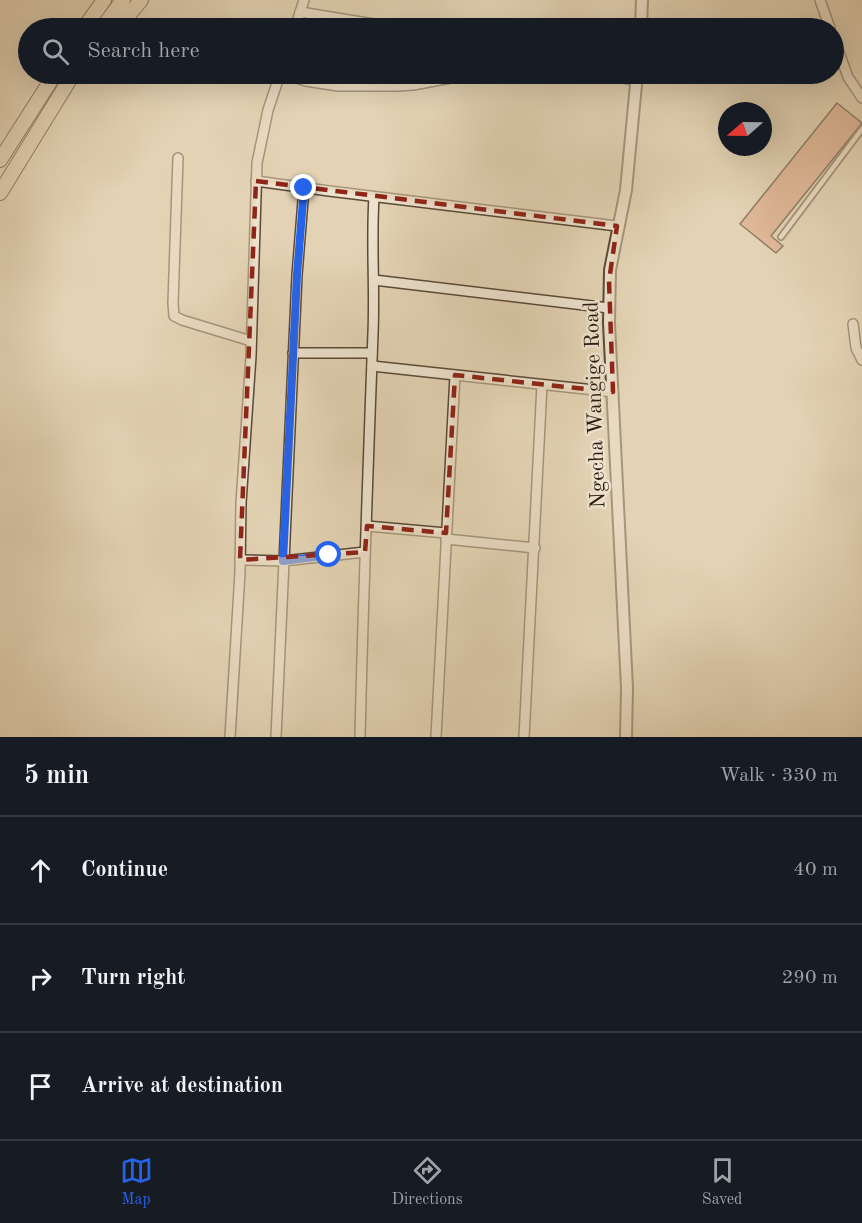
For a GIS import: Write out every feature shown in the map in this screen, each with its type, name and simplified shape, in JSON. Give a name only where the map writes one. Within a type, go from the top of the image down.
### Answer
[{"type":"main road","points":[[81,18],[93,0]]},
{"type":"main road","points":[[91,18],[104,0]]},
{"type":"main road","points":[[110,18],[123,0]]},
{"type":"main road","points":[[126,18],[141,0]]},
{"type":"main road","points":[[0,160],[43,84]]},
{"type":"main road","points":[[22,123],[48,84]]},
{"type":"main road","points":[[0,193],[67,84]]},
{"type":"main road","points":[[37,133],[75,84]]},
{"type":"street","points":[[298,18],[304,0]]},
{"type":"street","points":[[641,18],[642,0]]},
{"type":"street","points":[[820,0],[826,18]]},
{"type":"street","points":[[300,12],[337,18]]},
{"type":"street","points":[[844,65],[862,98]]},
{"type":"street","points":[[230,737],[251,341],[256,181],[260,144],[278,84]]},
{"type":"street","points":[[325,84],[397,86],[418,84]]},
{"type":"street","name":"Ngecha Wangige Road","points":[[626,737],[627,688],[609,308],[610,270],[626,190],[636,84]]},
{"type":"street","points":[[178,158],[172,303],[174,316],[251,341]]},
{"type":"street","points":[[256,181],[617,226]]},
{"type":"street","points":[[276,737],[293,353],[304,188]]},
{"type":"street","points":[[360,737],[372,366],[374,197]]},
{"type":"street","points":[[374,280],[609,308]]},
{"type":"street","points":[[853,324],[856,348],[862,360]]},
{"type":"street","points":[[293,353],[372,353]]},
{"type":"street","points":[[372,366],[613,392]]},
{"type":"street","points":[[436,737],[455,375]]},
{"type":"street","points":[[524,737],[542,385]]},
{"type":"street","points":[[366,526],[535,548]]},
{"type":"street","points":[[240,560],[283,561],[365,552]]},
{"type":"lane","points":[[781,237],[862,129]]},
{"type":"highlighted area","points":[[256,181],[617,226],[609,281],[613,392],[455,375],[446,533],[367,526],[365,552],[240,560]]},
{"type":"building","points":[[837,103],[862,123],[771,236],[783,246],[776,253],[740,224]]},
{"type":"route","points":[[304,188],[297,275],[283,561],[329,555]]}]
